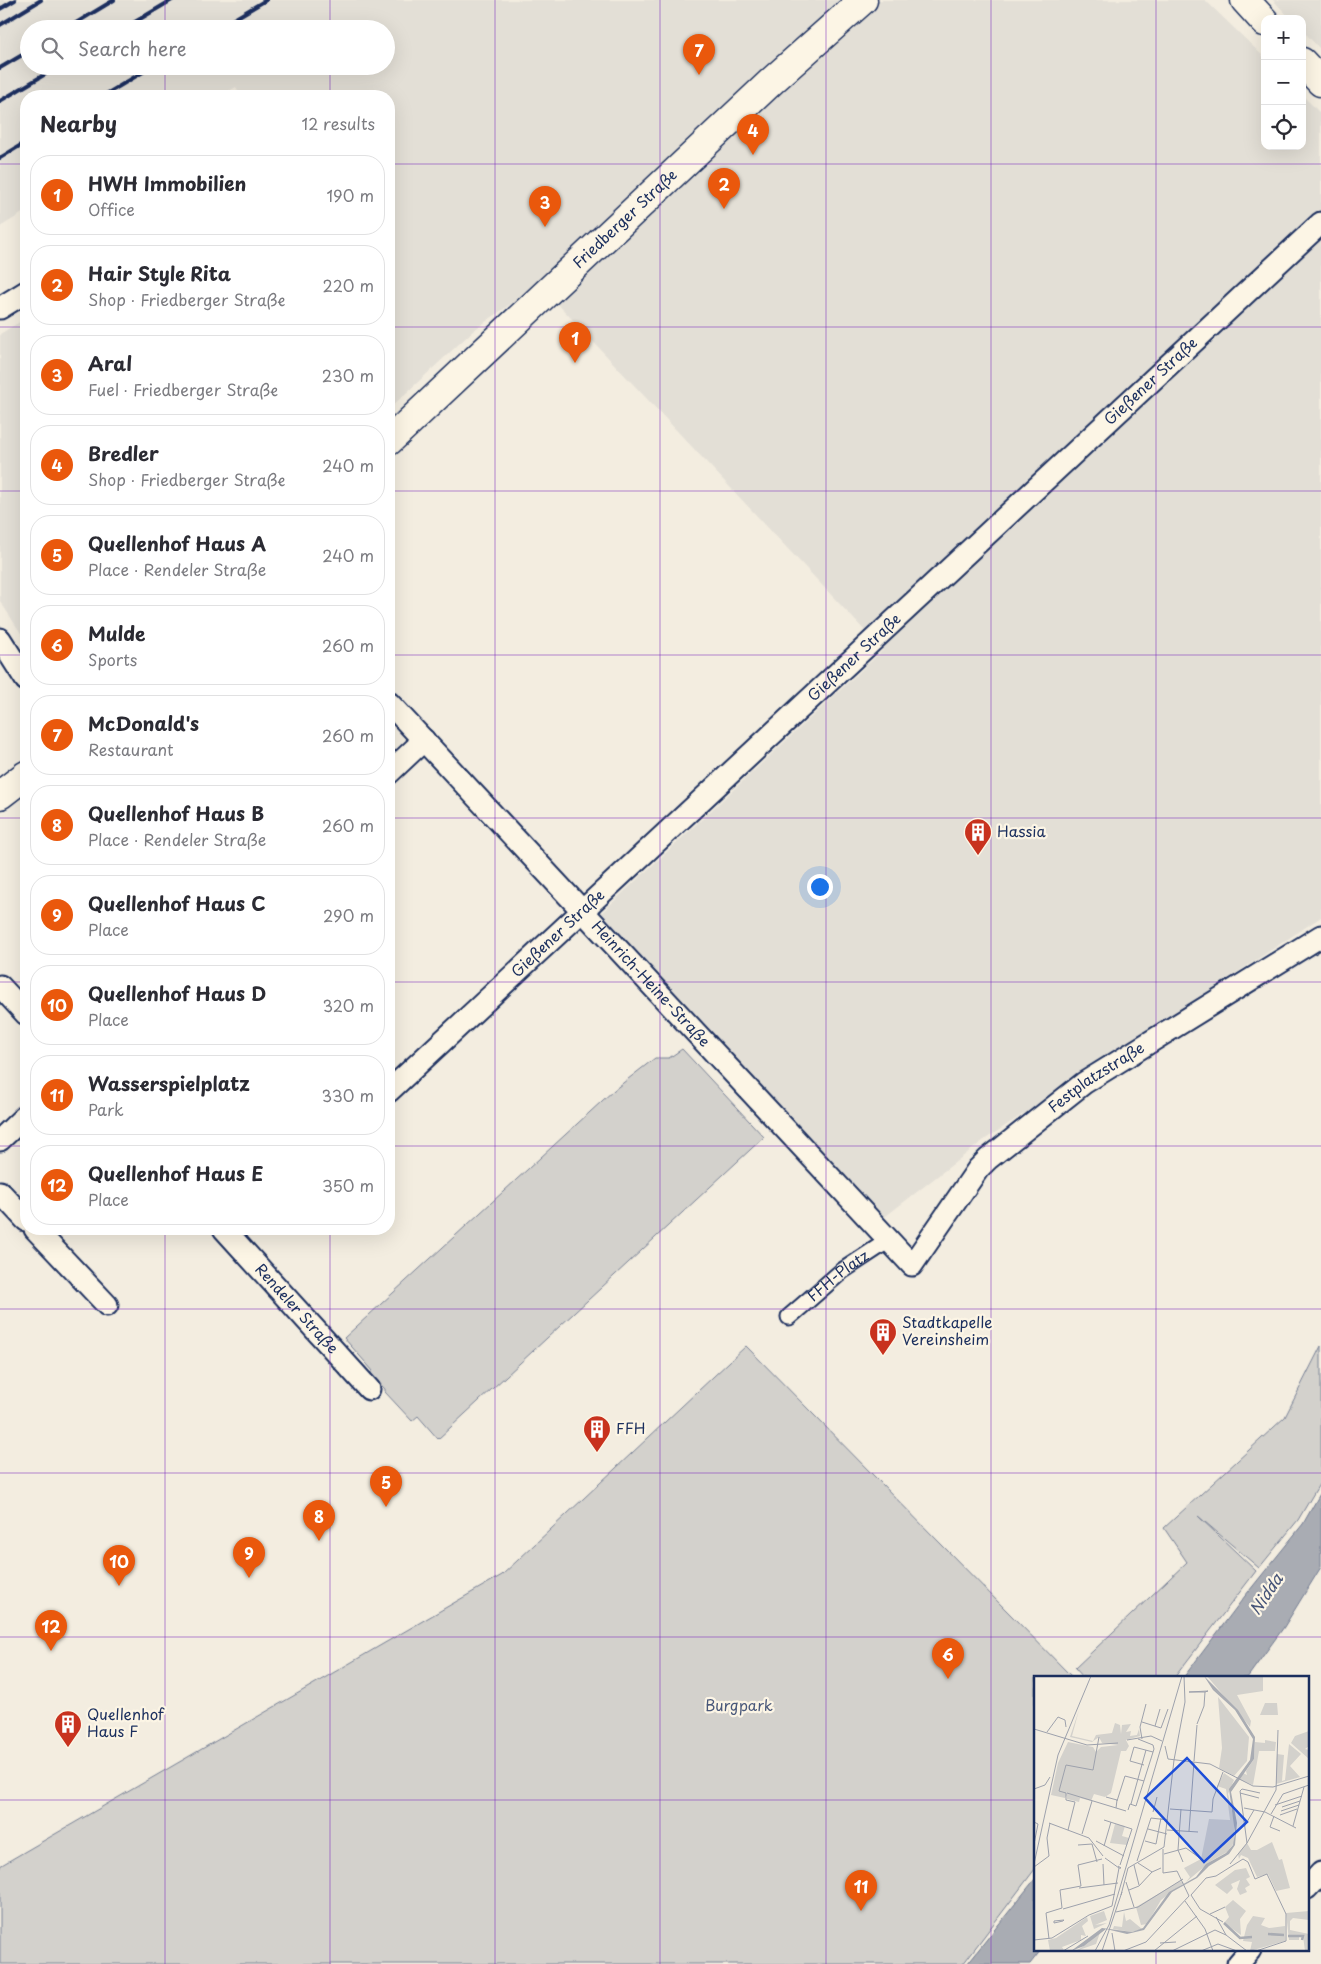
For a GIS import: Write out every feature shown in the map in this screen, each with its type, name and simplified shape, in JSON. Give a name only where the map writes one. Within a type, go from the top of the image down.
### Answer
[{"type":"main road","name":"Friedberger Straße","points":[[395,435],[766,87],[863,0]]},
{"type":"main road","points":[[1245,0],[1261,18]]},
{"type":"main road","points":[[1306,66],[1321,82]]},
{"type":"main road","points":[[0,795],[20,780]]},
{"type":"street","name":"Gießener Straße","points":[[395,1085],[1321,223]]},
{"type":"street","points":[[0,308],[20,296]]},
{"type":"street","points":[[0,639],[20,671]]},
{"type":"street","name":"Heinrich-Heine-Straße","points":[[395,709],[912,1265]]},
{"type":"street","points":[[395,767],[424,740]]},
{"type":"street","name":"Festplatzstraße","points":[[912,1265],[978,1169],[988,1159],[1084,1083],[1321,936]]},
{"type":"street","points":[[0,986],[20,1008]]},
{"type":"street","points":[[0,1140],[20,1121]]},
{"type":"street","points":[[0,1192],[20,1214]]},
{"type":"street","points":[[41,1235],[107,1305]]},
{"type":"street","name":"Rendeler Straße","points":[[235,1235],[369,1389]]},
{"type":"street","name":"FFH-Platz","points":[[789,1317],[842,1271],[889,1240]]},
{"type":"street","points":[[1308,1887],[1321,1873]]},
{"type":"street","points":[[1238,1964],[1248,1952]]},
{"type":"shaded area","points":[[0,0],[1205,0],[1261,54],[1261,150],[1306,150],[1306,99],[1321,114],[1321,917],[984,1140],[882,1219],[598,916],[883,650],[539,284],[474,330],[395,403],[395,90],[238,90],[236,87],[231,90],[20,90],[20,215],[0,227]]},
{"type":"shaded area","points":[[1273,0],[1321,0],[1321,50],[1306,34],[1306,15],[1287,15]]},
{"type":"shaded area","points":[[20,322],[20,632],[0,601],[0,334]]},
{"type":"green space","points":[[682,1049],[764,1137],[438,1439],[418,1416],[412,1421],[385,1392],[385,1389],[370,1373],[373,1371],[344,1338],[614,1090],[655,1058],[669,1058]]},
{"type":"green space","name":"Burgpark","points":[[746,1346],[1071,1676],[1034,1676],[1034,1870],[963,1964],[0,1964],[0,1866],[502,1575]]},
{"type":"green space","points":[[1321,1346],[1321,1481],[1298,1520],[1259,1568],[1198,1516],[1256,1571],[1176,1676],[1082,1676],[1075,1668],[1187,1562],[1164,1528],[1285,1417]]},
{"type":"water","name":"Nidda","points":[[1321,1492],[1321,1567],[1284,1627],[1248,1676],[1185,1676],[1245,1596],[1303,1524]]},
{"type":"water","points":[[1034,1880],[1034,1952],[1039,1952],[1030,1964],[967,1964]]},
{"type":"railway","points":[[0,9],[15,0]]},
{"type":"railway","points":[[0,25],[41,0]]},
{"type":"railway","points":[[81,20],[114,0]]},
{"type":"railway","points":[[138,20],[172,0]]},
{"type":"railway","points":[[232,20],[266,0]]},
{"type":"railway","points":[[0,68],[20,56]]},
{"type":"railway","points":[[0,101],[44,75]]},
{"type":"railway","points":[[113,90],[138,75]]},
{"type":"railway","points":[[0,158],[20,146]]},
{"type":"place","name":"McDonald's","points":[[699,75]]},
{"type":"place","name":"Bredler","points":[[753,155]]},
{"type":"place","name":"Hair Style Rita","points":[[724,209]]},
{"type":"place","name":"Aral","points":[[545,227]]},
{"type":"place","name":"HWH Immobilien","points":[[575,363]]},
{"type":"place","name":"Hassia","points":[[978,856]]},
{"type":"place","name":"Stadtkapelle Vereinsheim","points":[[883,1356]]},
{"type":"place","name":"FFH","points":[[597,1453]]},
{"type":"place","name":"Quellenhof Haus A","points":[[386,1507]]},
{"type":"place","name":"Quellenhof Haus B","points":[[319,1541]]},
{"type":"place","name":"Quellenhof Haus C","points":[[249,1578]]},
{"type":"place","name":"Quellenhof Haus D","points":[[119,1586]]},
{"type":"place","name":"Quellenhof Haus E","points":[[51,1651]]},
{"type":"place","name":"Mulde","points":[[948,1679]]},
{"type":"place","name":"Quellenhof Haus F","points":[[68,1748]]},
{"type":"place","name":"Wasserspielplatz","points":[[861,1911]]}]
